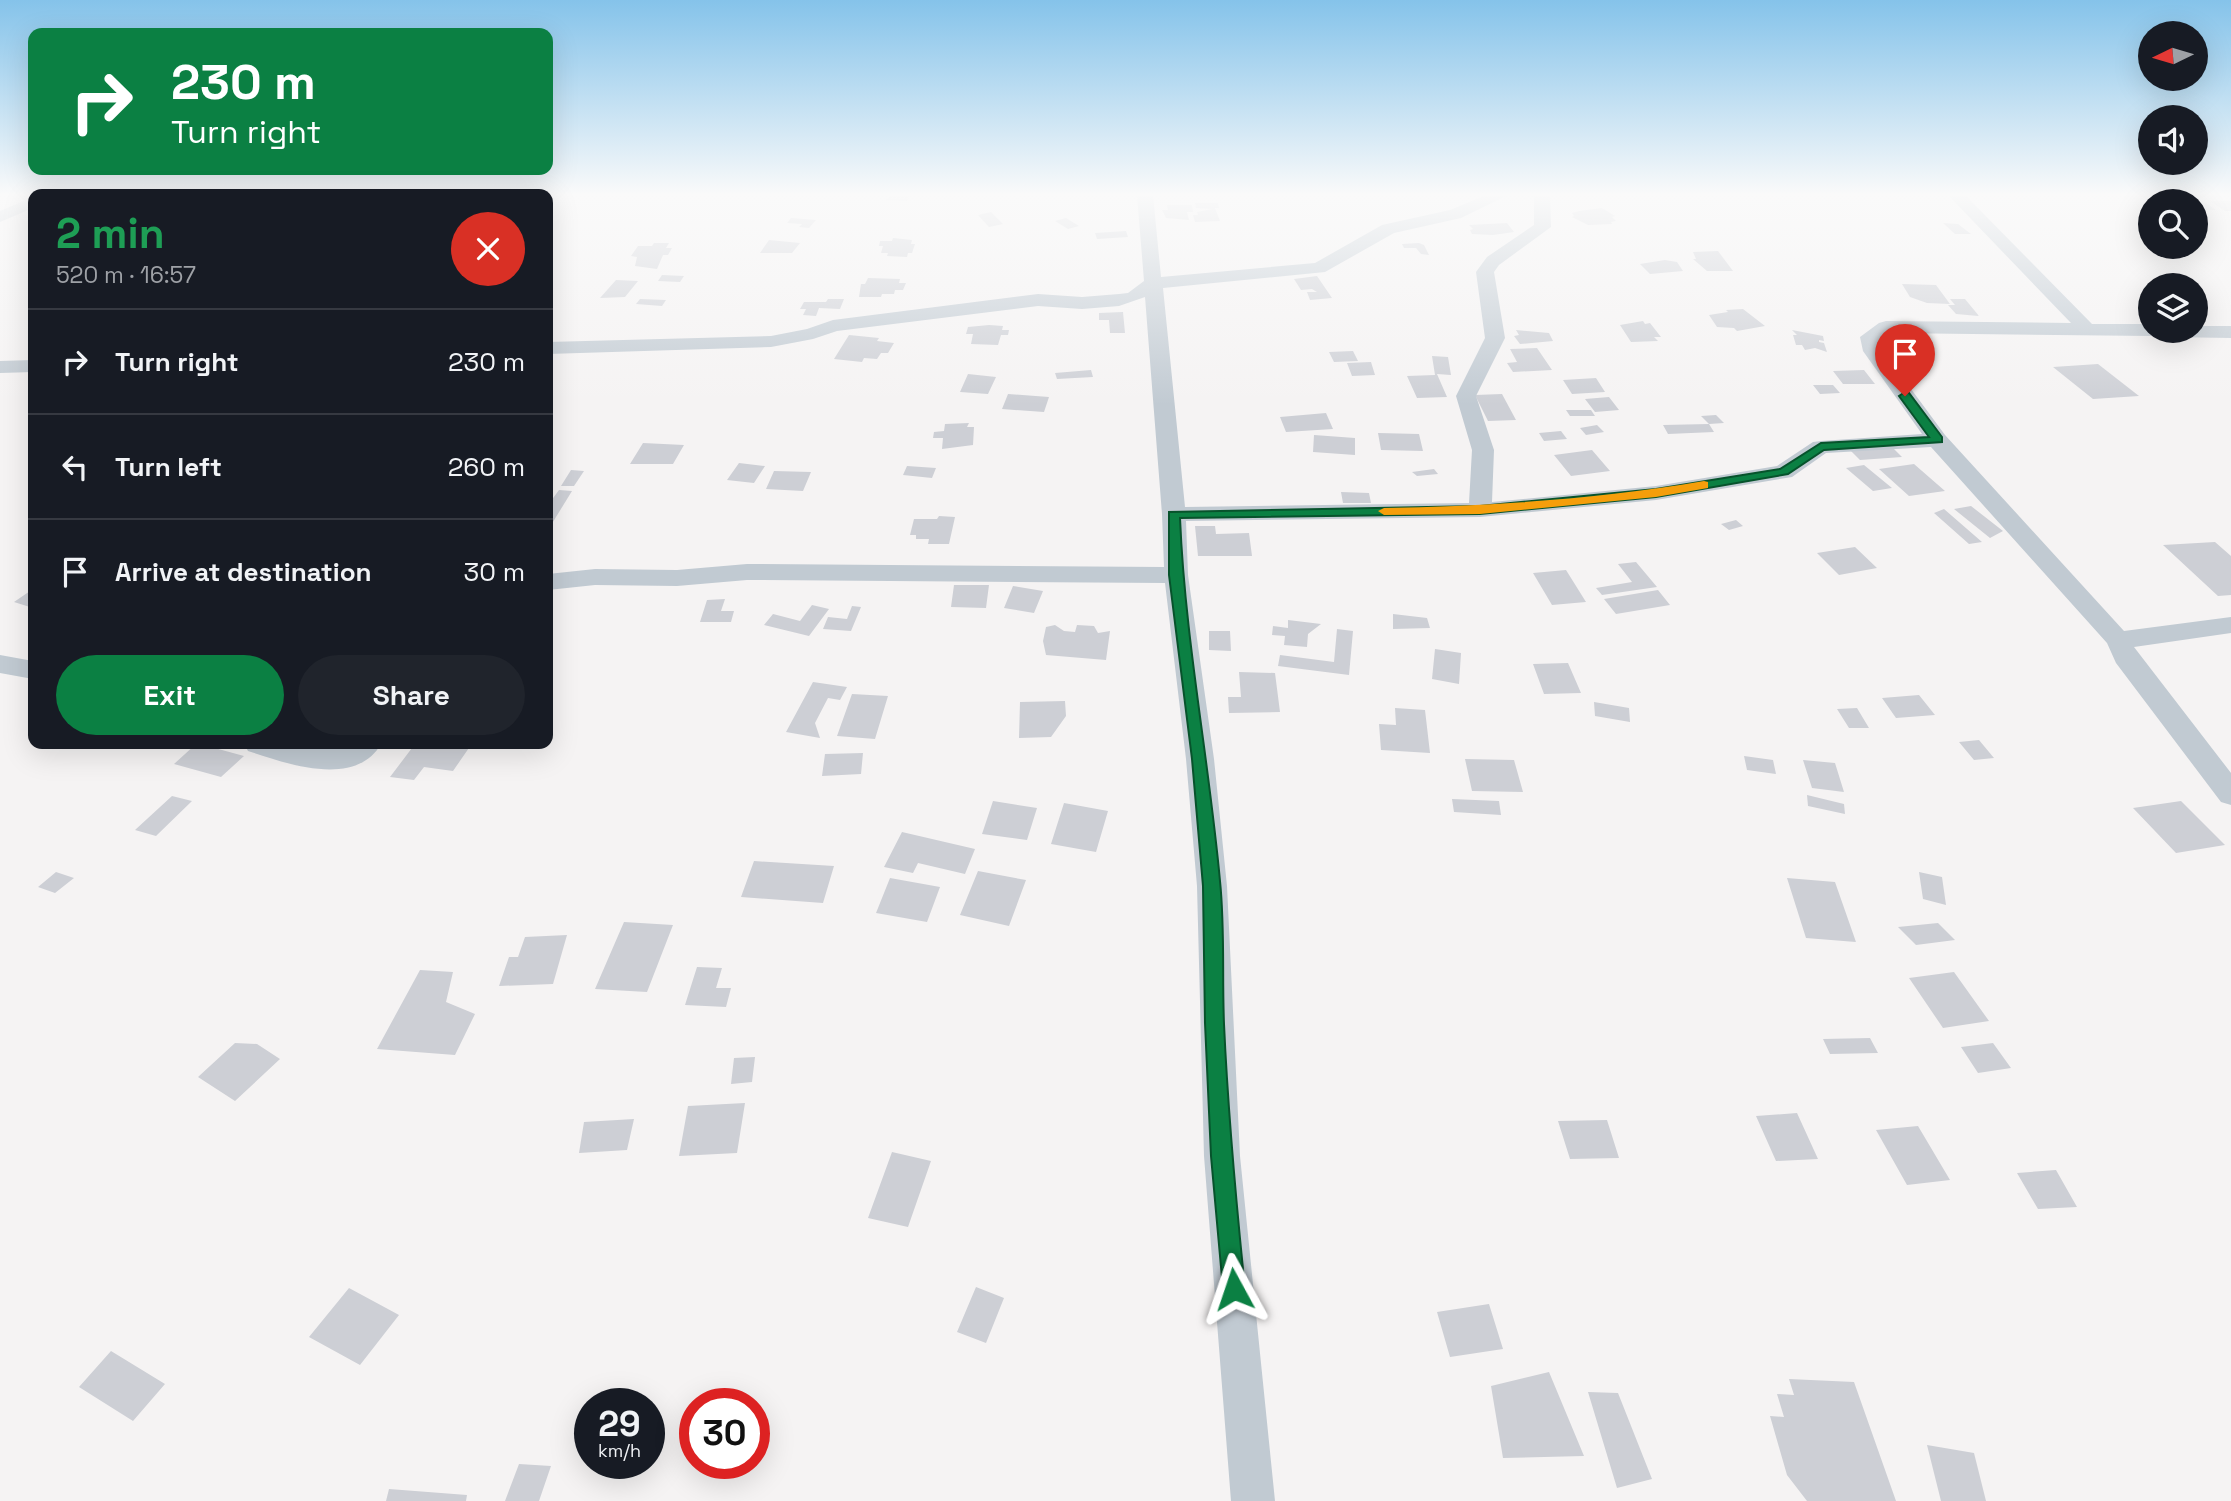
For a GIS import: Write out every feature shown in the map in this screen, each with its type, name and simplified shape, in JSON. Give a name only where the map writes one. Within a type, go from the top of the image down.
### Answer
[{"type":"street","points":[[1151,265],[1174,514],[1176,575],[1200,759],[1212,886],[1214,1023],[1222,1156],[1253,1501]]},
{"type":"street","points":[[553,348],[660,343],[729,344],[810,337],[833,326],[1024,302],[1119,300],[1134,297],[1152,283],[1319,268],[1324,265]]},
{"type":"street","points":[[1480,510],[1483,450],[1466,396],[1495,338],[1485,272],[1490,265]]},
{"type":"street","points":[[2024,265],[2087,329]]},
{"type":"street","points":[[2138,330],[1886,327],[1870,337],[1872,351],[1937,440],[2118,640],[2125,657],[2231,794]]},
{"type":"street","points":[[2208,332],[2231,332]]},
{"type":"street","points":[[0,367],[28,366]]},
{"type":"street","points":[[1174,514],[1480,510],[1656,493],[1784,472],[1821,447],[1937,440]]},
{"type":"street","points":[[553,581],[594,577],[677,578],[747,572],[1176,575]]},
{"type":"street","points":[[2118,640],[2231,625]]},
{"type":"street","points":[[0,664],[28,669]]},
{"type":"street","points":[[273,749],[304,759],[344,758],[359,749]]},
{"type":"building","points":[[635,265],[659,265],[657,269]]},
{"type":"building","points":[[1641,265],[1679,265],[1683,271],[1650,274]]},
{"type":"building","points":[[1700,265],[1729,265],[1733,271],[1707,271]]},
{"type":"building","points":[[662,275],[684,276],[680,282],[658,281]]},
{"type":"building","points":[[1317,276],[1332,298],[1310,300],[1307,292],[1317,292],[1312,289],[1301,290],[1294,279]]},
{"type":"building","points":[[868,278],[900,279],[899,283],[906,283],[903,290],[895,290],[894,294],[859,297],[861,284],[865,284]]},
{"type":"building","points":[[616,280],[638,281],[625,297],[600,298]]},
{"type":"building","points":[[1902,284],[1936,285],[1950,304],[1927,303],[1910,297]]},
{"type":"building","points":[[640,299],[666,300],[662,306],[636,304]]},
{"type":"building","points":[[828,299],[844,299],[840,309],[819,308],[816,316],[803,315],[806,309],[800,309],[804,302],[826,302]]},
{"type":"building","points":[[1950,299],[1965,299],[1979,316],[1956,314],[1948,305],[1955,305]]},
{"type":"building","points":[[1743,309],[1765,326],[1737,331],[1734,328],[1717,327],[1709,315],[1728,312],[1726,310]]},
{"type":"building","points":[[1123,312],[1125,333],[1110,333],[1109,320],[1099,320],[1099,313]]},
{"type":"building","points":[[1643,321],[1645,324],[1650,323],[1661,337],[1654,337],[1658,341],[1631,342],[1620,325]]},
{"type":"building","points":[[1003,326],[1002,330],[1009,330],[1008,335],[1001,335],[998,345],[971,344],[973,334],[966,334],[968,327]]},
{"type":"building","points":[[1516,330],[1549,333],[1553,341],[1520,344],[1514,336],[1519,335]]},
{"type":"building","points":[[1792,330],[1823,336],[1824,341],[1819,342],[1824,343],[1827,352],[1815,348],[1805,350],[1802,345],[1796,345],[1793,335],[1797,335]]},
{"type":"building","points":[[849,335],[879,338],[877,341],[894,343],[888,353],[881,353],[877,359],[864,358],[862,362],[834,359]]},
{"type":"building","points":[[1537,348],[1552,370],[1513,372],[1507,363],[1517,362],[1510,349]]},
{"type":"building","points":[[1353,351],[1358,361],[1334,362],[1329,352]]},
{"type":"building","points":[[1432,356],[1448,357],[1451,375],[1437,374],[1447,397],[1417,398],[1407,376],[1435,375]]},
{"type":"building","points":[[1371,362],[1375,375],[1352,376],[1347,363]]},
{"type":"building","points":[[2098,364],[2139,396],[2093,399],[2053,367]]},
{"type":"building","points":[[1091,370],[1093,377],[1057,379],[1055,373]]},
{"type":"building","points":[[1864,370],[1875,384],[1843,384],[1833,371]]},
{"type":"building","points":[[968,374],[996,377],[988,394],[960,392]]},
{"type":"building","points":[[1596,378],[1605,392],[1572,394],[1563,380]]},
{"type":"building","points":[[1813,385],[1833,385],[1840,393],[1820,394]]},
{"type":"building","points":[[1008,394],[1049,397],[1044,412],[1002,409]]},
{"type":"building","points":[[1502,394],[1516,420],[1488,421],[1475,395]]},
{"type":"building","points":[[1609,397],[1619,410],[1595,412],[1585,399]]},
{"type":"building","points":[[1566,410],[1591,410],[1595,416],[1570,416]]},
{"type":"building","points":[[1326,413],[1333,429],[1286,432],[1280,417]]},
{"type":"building","points":[[1716,415],[1724,423],[1709,424],[1701,416]]},
{"type":"building","points":[[969,423],[967,427],[974,427],[973,445],[942,449],[943,438],[933,438],[934,432],[944,431],[945,424]]},
{"type":"building","points":[[1709,424],[1714,432],[1668,434],[1663,425]]},
{"type":"building","points":[[1597,425],[1604,432],[1586,435],[1580,428]]},
{"type":"building","points":[[1561,431],[1567,439],[1544,441],[1539,433]]},
{"type":"building","points":[[1378,433],[1419,434],[1423,451],[1381,450]]},
{"type":"building","points":[[1314,435],[1355,438],[1355,455],[1313,452]]},
{"type":"building","points":[[643,443],[684,445],[673,464],[630,464]]},
{"type":"building","points":[[1891,446],[1902,457],[1860,460],[1850,450]]},
{"type":"building","points":[[1592,450],[1610,471],[1571,476],[1554,455]]},
{"type":"building","points":[[739,463],[765,466],[754,483],[727,480]]},
{"type":"building","points":[[1914,464],[1945,491],[1909,496],[1879,469]]},
{"type":"building","points":[[1864,465],[1892,488],[1873,491],[1846,468]]},
{"type":"building","points":[[907,466],[936,468],[932,478],[903,475]]},
{"type":"building","points":[[1434,469],[1438,474],[1417,476],[1412,472]]},
{"type":"building","points":[[571,470],[584,471],[574,486],[561,486]]},
{"type":"building","points":[[774,471],[811,472],[803,491],[766,489]]},
{"type":"building","points":[[559,490],[572,491],[553,522],[553,498]]},
{"type":"building","points":[[1341,492],[1369,493],[1371,503],[1343,503]]},
{"type":"building","points":[[1971,506],[2003,531],[1990,538],[1954,509]]},
{"type":"building","points":[[1944,509],[1982,542],[1969,544],[1934,513]]},
{"type":"building","points":[[939,516],[955,517],[949,544],[928,544],[929,539],[916,539],[916,535],[910,535],[914,519],[937,519]]},
{"type":"building","points":[[1736,520],[1743,526],[1729,530],[1721,524]]},
{"type":"building","points":[[1195,526],[1215,526],[1216,534],[1249,533],[1252,556],[1198,556]]},
{"type":"building","points":[[2215,542],[2231,556],[2231,595],[2218,596],[2163,545]]},
{"type":"building","points":[[1855,547],[1877,568],[1839,575],[1817,553]]},
{"type":"building","points":[[1636,562],[1657,587],[1602,595],[1596,588],[1632,582],[1618,564]]},
{"type":"building","points":[[1566,570],[1586,602],[1552,605],[1533,573]]},
{"type":"building","points":[[954,585],[989,585],[986,608],[951,607]]},
{"type":"building","points":[[1013,586],[1043,591],[1034,613],[1004,608]]},
{"type":"building","points":[[1658,590],[1670,605],[1616,614],[1604,599]]},
{"type":"building","points":[[28,592],[28,606],[14,602]]},
{"type":"building","points":[[725,599],[721,611],[734,611],[731,622],[700,622],[707,600]]},
{"type":"building","points":[[812,605],[829,609],[809,636],[764,625],[773,614],[800,621]]},
{"type":"building","points":[[852,606],[861,607],[851,631],[823,629],[828,617],[847,619]]},
{"type":"building","points":[[1393,614],[1427,618],[1430,628],[1393,629]]},
{"type":"building","points":[[1288,620],[1321,624],[1308,634],[1307,647],[1284,645],[1285,636],[1272,635],[1273,626],[1288,628]]},
{"type":"building","points":[[1055,625],[1064,631],[1075,632],[1077,625],[1094,626],[1098,633],[1110,631],[1106,660],[1046,655],[1043,641],[1046,627]]},
{"type":"building","points":[[1337,629],[1353,631],[1349,675],[1278,666],[1280,655],[1334,662]]},
{"type":"building","points":[[1209,631],[1230,631],[1231,651],[1209,650]]},
{"type":"building","points":[[1435,649],[1461,653],[1459,684],[1432,679]]},
{"type":"building","points":[[1568,663],[1581,693],[1544,694],[1533,664]]},
{"type":"building","points":[[1239,672],[1275,673],[1280,712],[1229,713],[1228,697],[1241,697]]},
{"type":"building","points":[[813,682],[847,687],[840,700],[828,698],[815,723],[820,738],[786,732]]},
{"type":"building","points":[[852,694],[888,696],[875,739],[837,736]]},
{"type":"building","points":[[1919,695],[1935,715],[1896,718],[1882,698]]},
{"type":"building","points":[[1065,701],[1066,716],[1051,737],[1019,738],[1020,702]]},
{"type":"building","points":[[1594,702],[1629,708],[1630,722],[1595,716]]},
{"type":"building","points":[[1395,708],[1425,710],[1430,753],[1381,750],[1379,724],[1396,725]]},
{"type":"building","points":[[1857,708],[1869,728],[1849,728],[1837,709]]},
{"type":"building","points":[[1979,740],[1994,758],[1974,760],[1959,742]]},
{"type":"building","points":[[190,749],[218,749],[244,756],[221,777],[174,764]]},
{"type":"building","points":[[411,749],[468,749],[453,771],[424,767],[414,780],[390,777]]},
{"type":"building","points":[[863,753],[861,774],[822,776],[825,754]]},
{"type":"building","points":[[1744,756],[1773,760],[1776,774],[1747,770]]},
{"type":"building","points":[[1465,759],[1514,760],[1523,792],[1472,791]]},
{"type":"building","points":[[1803,760],[1835,763],[1844,792],[1812,788]]},
{"type":"building","points":[[1807,795],[1844,804],[1845,814],[1808,806]]},
{"type":"building","points":[[172,796],[192,801],[156,836],[135,830]]},
{"type":"building","points":[[1452,799],[1499,801],[1501,815],[1454,812]]},
{"type":"building","points":[[993,801],[1037,808],[1027,840],[982,834]]},
{"type":"building","points":[[2181,801],[2225,845],[2176,853],[2133,808]]},
{"type":"building","points":[[1064,803],[1108,811],[1096,852],[1051,844]]},
{"type":"building","points":[[902,832],[975,849],[965,874],[918,863],[913,873],[884,867]]},
{"type":"building","points":[[754,861],[834,866],[823,903],[741,897]]},
{"type":"building","points":[[978,871],[1026,880],[1009,926],[960,915]]},
{"type":"building","points":[[56,872],[74,878],[55,893],[38,887]]},
{"type":"building","points":[[1919,872],[1942,877],[1946,905],[1923,899]]},
{"type":"building","points":[[890,878],[940,887],[927,922],[876,913]]},
{"type":"building","points":[[1787,878],[1835,882],[1856,942],[1806,938]]},
{"type":"building","points":[[624,922],[673,925],[647,992],[595,989]]},
{"type":"building","points":[[1938,923],[1955,940],[1916,945],[1898,927]]},
{"type":"building","points":[[567,935],[553,984],[499,986],[509,957],[518,957],[525,937]]},
{"type":"building","points":[[697,967],[722,968],[716,988],[731,988],[726,1007],[685,1005]]},
{"type":"building","points":[[420,970],[453,972],[446,1002],[475,1014],[455,1055],[377,1049]]},
{"type":"building","points":[[1954,972],[1989,1021],[1943,1028],[1909,978]]},
{"type":"building","points":[[1870,1038],[1878,1053],[1830,1054],[1823,1039]]},
{"type":"building","points":[[235,1043],[257,1044],[280,1059],[235,1101],[198,1077]]},
{"type":"building","points":[[1993,1043],[2011,1068],[1978,1073],[1961,1047]]},
{"type":"building","points":[[755,1057],[752,1082],[731,1084],[734,1058]]},
{"type":"building","points":[[745,1103],[737,1153],[679,1156],[688,1106]]},
{"type":"building","points":[[1797,1113],[1818,1159],[1776,1161],[1756,1116]]},
{"type":"building","points":[[634,1119],[627,1150],[579,1153],[584,1122]]},
{"type":"building","points":[[1607,1120],[1619,1158],[1570,1159],[1558,1121]]},
{"type":"building","points":[[1918,1126],[1950,1180],[1907,1185],[1876,1130]]},
{"type":"building","points":[[892,1152],[931,1161],[908,1227],[868,1218]]},
{"type":"building","points":[[2056,1170],[2077,1207],[2038,1209],[2017,1173]]},
{"type":"building","points":[[976,1287],[1004,1298],[986,1343],[957,1332]]},
{"type":"building","points":[[349,1288],[399,1315],[360,1365],[309,1337]]},
{"type":"building","points":[[1489,1304],[1503,1349],[1450,1357],[1437,1312]]},
{"type":"building","points":[[111,1351],[165,1384],[133,1421],[79,1387]]},
{"type":"building","points":[[1549,1372],[1584,1456],[1503,1458],[1491,1386]]},
{"type":"building","points":[[1789,1379],[1854,1382],[1896,1501],[1807,1501],[1787,1475],[1770,1416],[1784,1417],[1777,1394],[1794,1395]]},
{"type":"building","points":[[1588,1392],[1618,1393],[1652,1479],[1617,1488]]},
{"type":"building","points":[[1927,1445],[1974,1453],[1986,1501],[1941,1501]]},
{"type":"building","points":[[519,1464],[551,1466],[539,1501],[505,1501]]},
{"type":"building","points":[[389,1489],[467,1495],[466,1501],[386,1501]]},
{"type":"slow traffic","points":[[1384,511],[1480,510],[1656,493],[1704,485]]},
{"type":"route","points":[[1234,1289],[1214,1023],[1212,886],[1200,759],[1176,575],[1174,514],[1480,510],[1656,493],[1784,472],[1821,447],[1937,440],[1905,396]]}]
